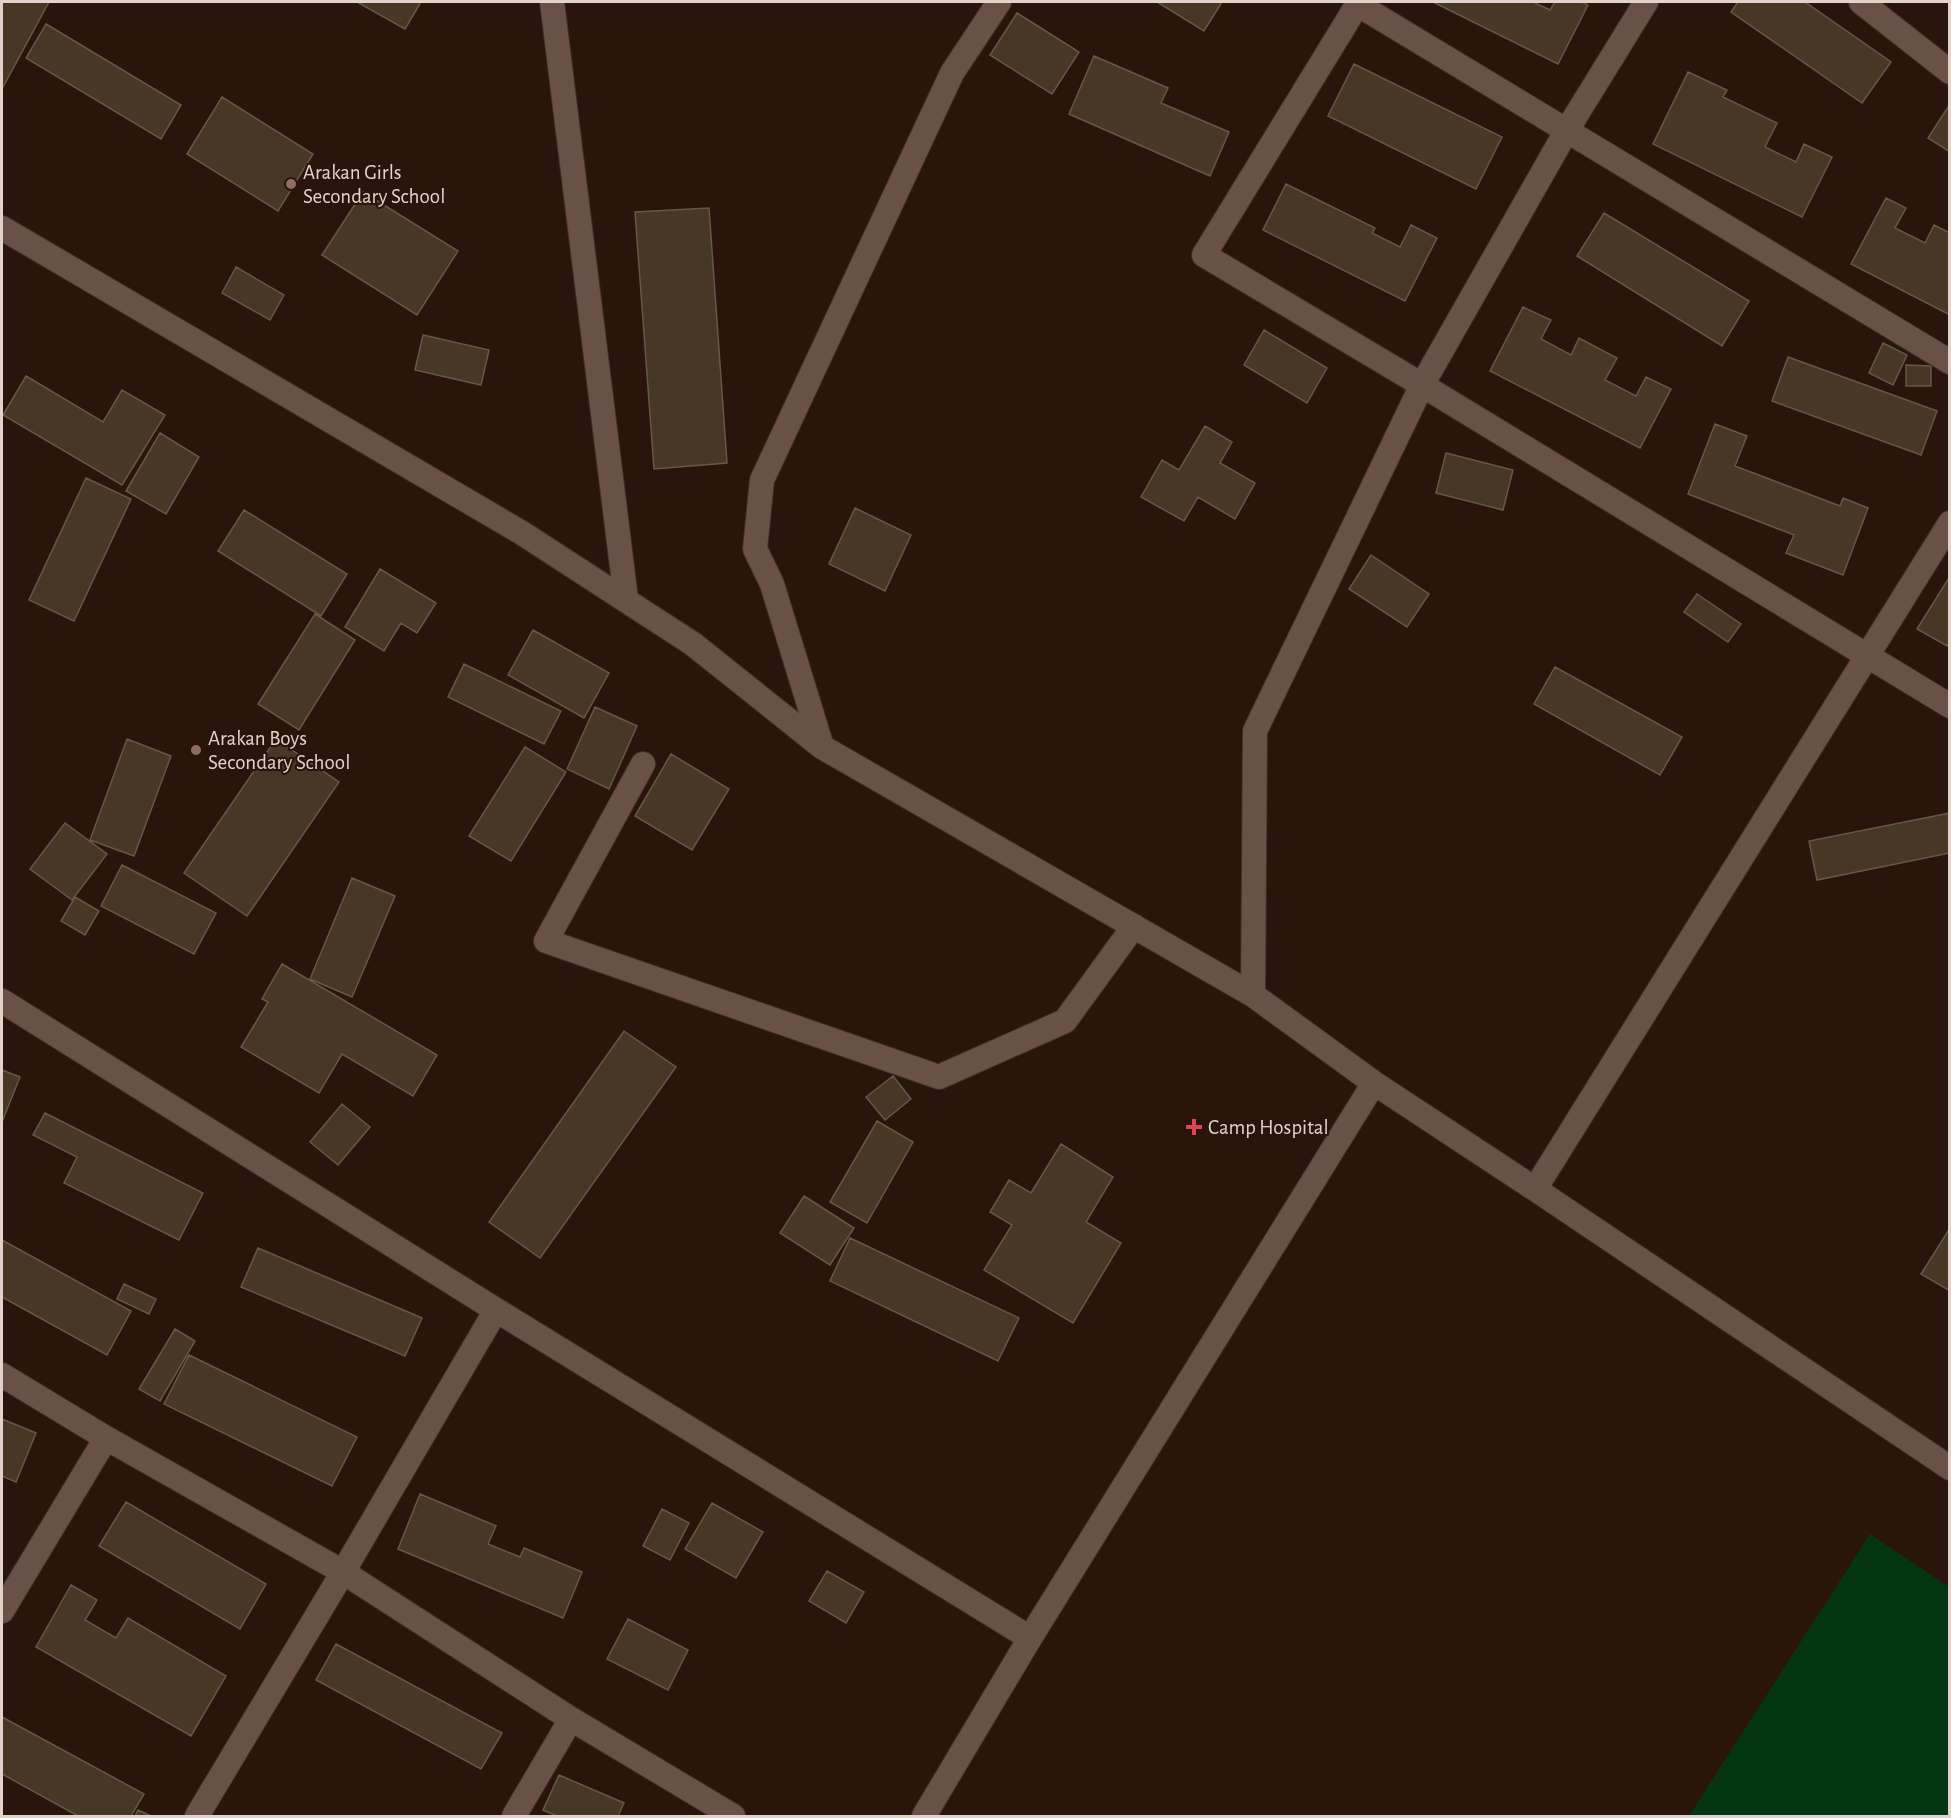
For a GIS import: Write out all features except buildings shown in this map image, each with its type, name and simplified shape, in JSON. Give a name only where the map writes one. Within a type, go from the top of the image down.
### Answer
[{"type":"lane","points":[[552,2],[626,599]]},
{"type":"lane","points":[[822,747],[772,584],[756,549],[762,480],[952,73],[999,2]]},
{"type":"lane","points":[[1253,995],[1255,730],[1422,385],[1567,130],[1646,2]]},
{"type":"lane","points":[[1861,2],[1934,62],[1950,72]]},
{"type":"lane","points":[[1950,362],[1358,3],[1204,255],[1950,706]]},
{"type":"lane","points":[[2,228],[522,533],[693,644],[822,747],[1253,995],[1374,1083],[1950,1468]]},
{"type":"lane","points":[[1535,1189],[1950,523]]},
{"type":"lane","points":[[643,764],[546,941],[939,1077],[1065,1022],[1134,926]]},
{"type":"lane","points":[[2,1001],[496,1310],[1030,1638]]},
{"type":"lane","points":[[924,1816],[1030,1638],[1374,1083]]},
{"type":"lane","points":[[197,1816],[496,1310]]},
{"type":"lane","points":[[2,1375],[106,1438],[343,1572],[571,1719],[734,1816]]},
{"type":"lane","points":[[2,1611],[106,1438]]},
{"type":"lane","points":[[514,1816],[571,1719]]},
{"type":"green space","points":[[1870,1534],[1949,1587],[1949,1816],[1689,1816]]},
{"type":"place","name":"Arakan Girls Secondary School","points":[[291,184]]},
{"type":"place","name":"Arakan Boys Secondary School","points":[[196,750]]},
{"type":"place","name":"Camp Hospital","points":[[1194,1127]]}]
